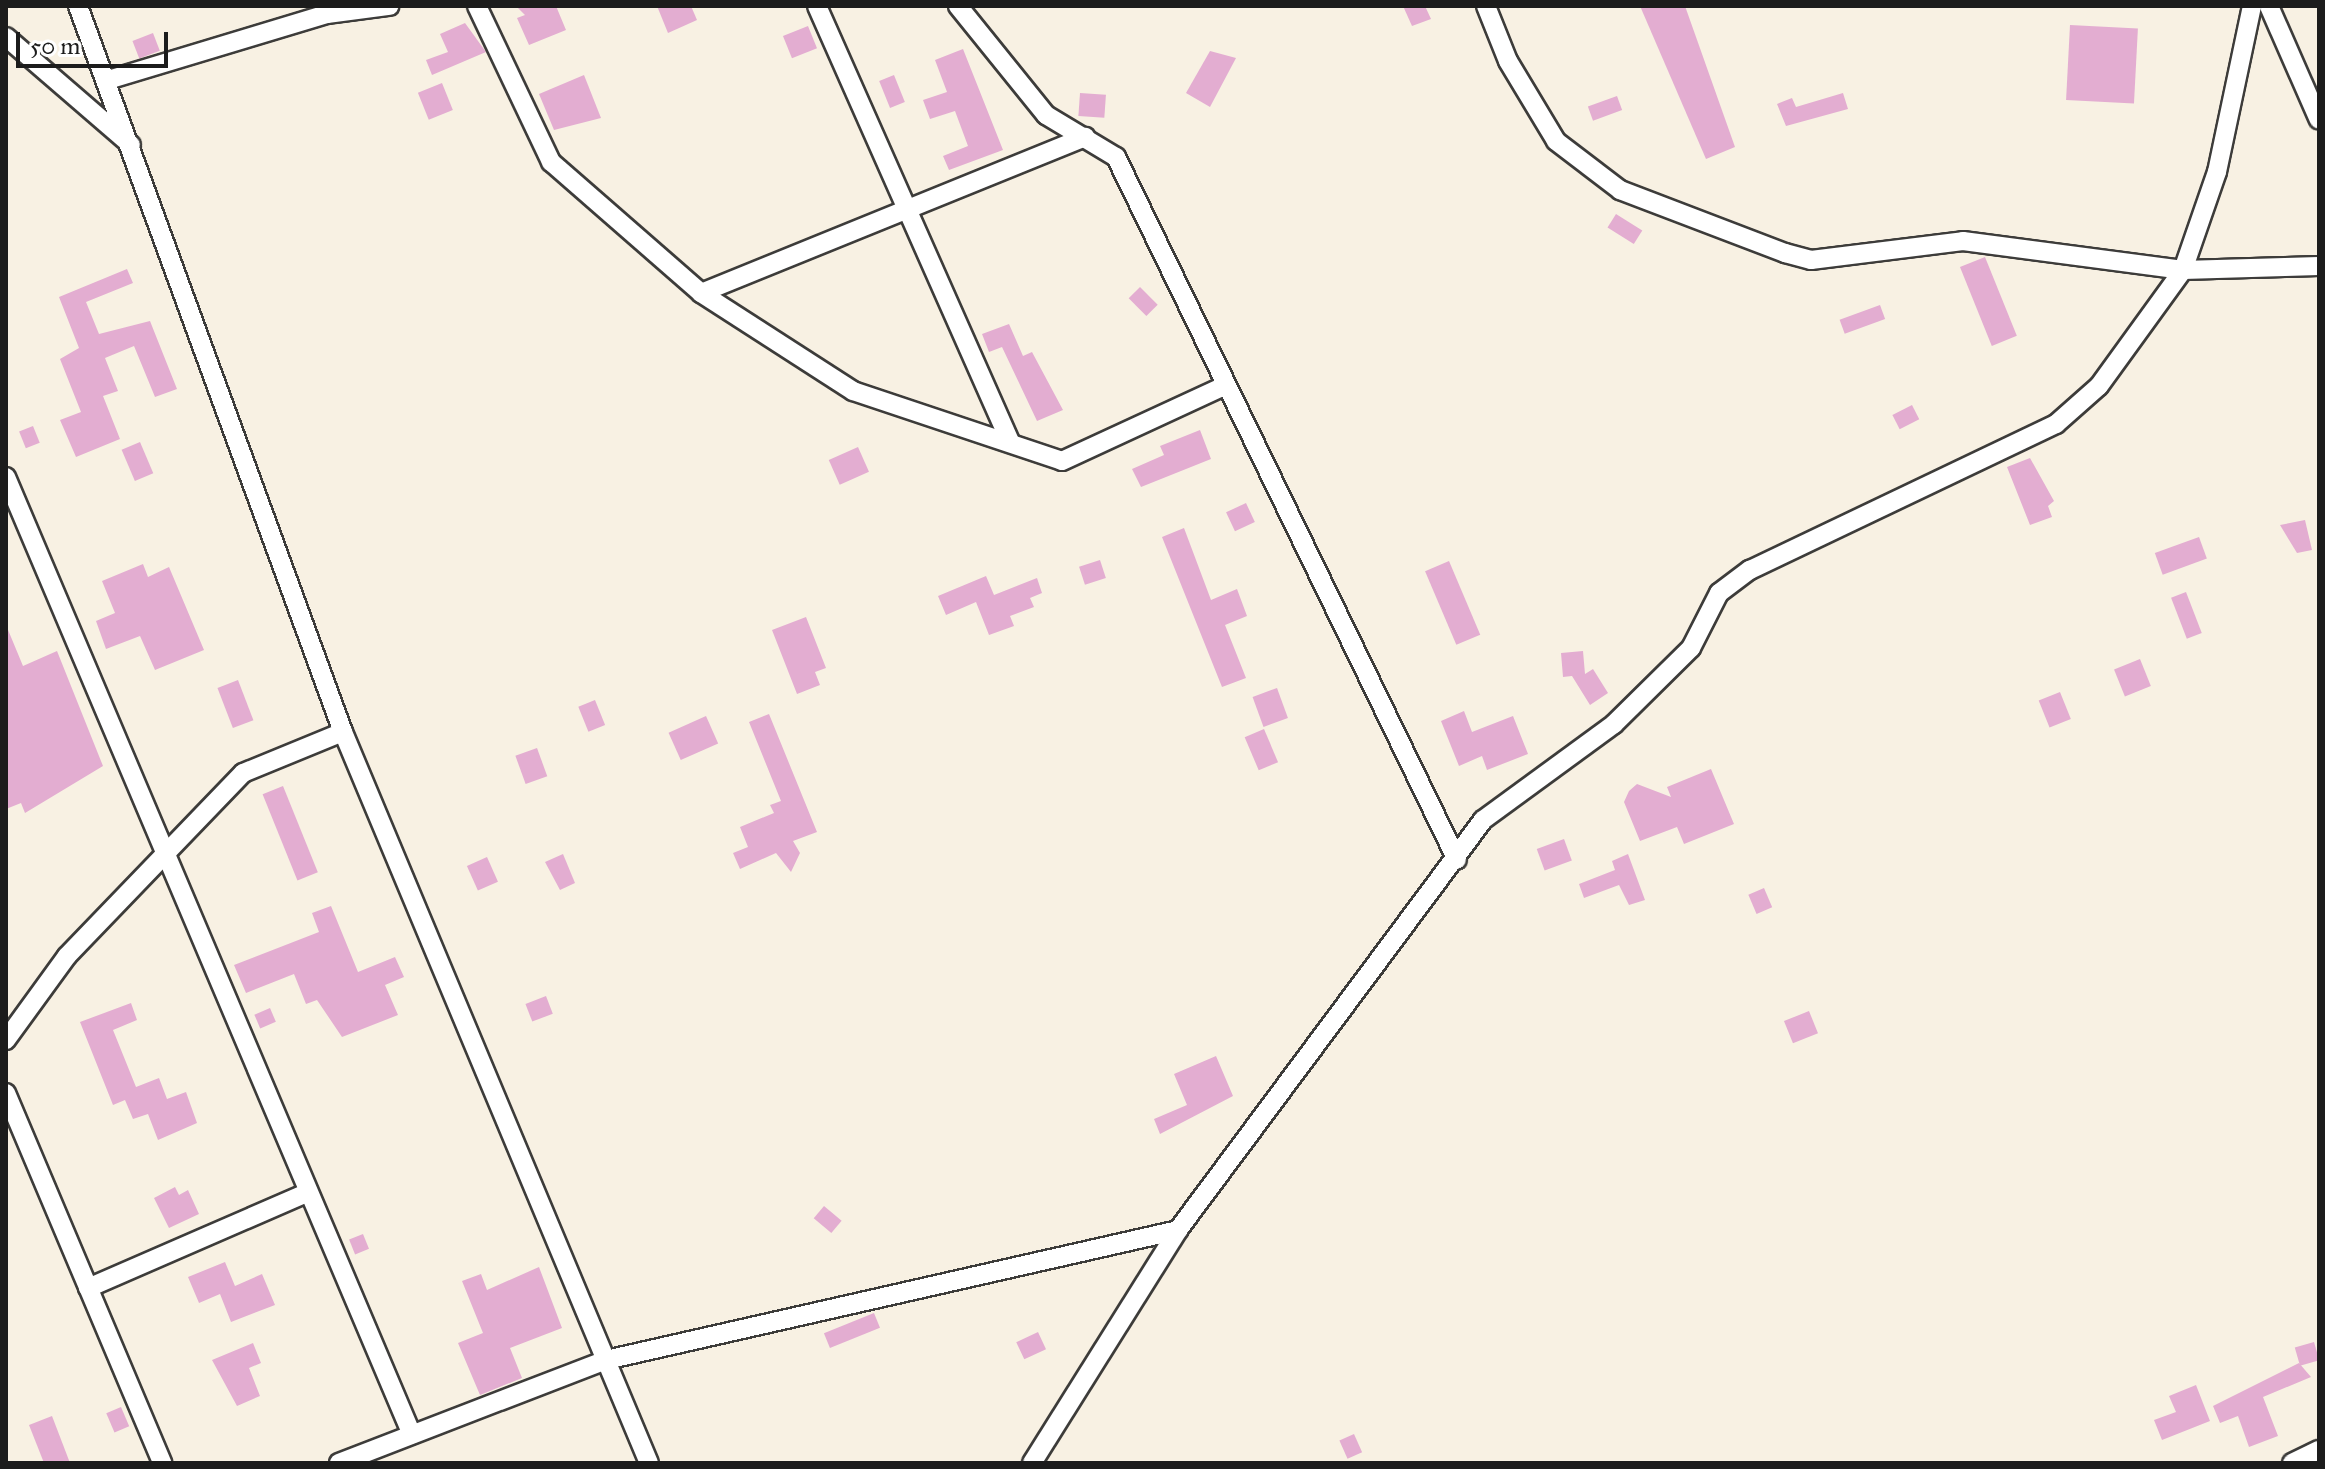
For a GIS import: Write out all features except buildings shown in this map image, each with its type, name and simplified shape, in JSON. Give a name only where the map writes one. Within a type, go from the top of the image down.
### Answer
[{"type":"street","points":[[78,6],[133,147],[343,732],[649,1463]]},
{"type":"street","points":[[108,80],[327,14],[389,6]]},
{"type":"street","points":[[477,6],[551,162],[701,293],[853,391],[1009,440],[1062,461],[1224,386]]},
{"type":"street","points":[[817,6],[1009,440]]},
{"type":"street","points":[[958,6],[1046,115],[1116,157],[1224,386],[1457,860]]},
{"type":"street","points":[[1486,6],[1508,61],[1556,141],[1620,190],[1811,260],[1963,241],[2183,270],[2319,266]]},
{"type":"street","points":[[1032,1463],[1178,1230],[1457,860],[1483,820],[1595,740],[1691,648],[1719,593],[1798,543],[2056,424],[2099,386],[2183,270],[2217,172],[2252,6]]},
{"type":"street","points":[[2269,6],[2319,120]]},
{"type":"street","points":[[6,37],[133,147]]},
{"type":"street","points":[[701,293],[908,212],[1086,137]]},
{"type":"street","points":[[6,477],[161,857],[412,1435]]},
{"type":"street","points":[[6,1040],[67,956],[243,773],[343,732]]},
{"type":"street","points":[[6,1093],[162,1463]]},
{"type":"street","points":[[88,1288],[307,1193]]},
{"type":"street","points":[[339,1463],[606,1360],[1178,1230]]},
{"type":"street","points":[[2292,1463],[2319,1450]]}]
